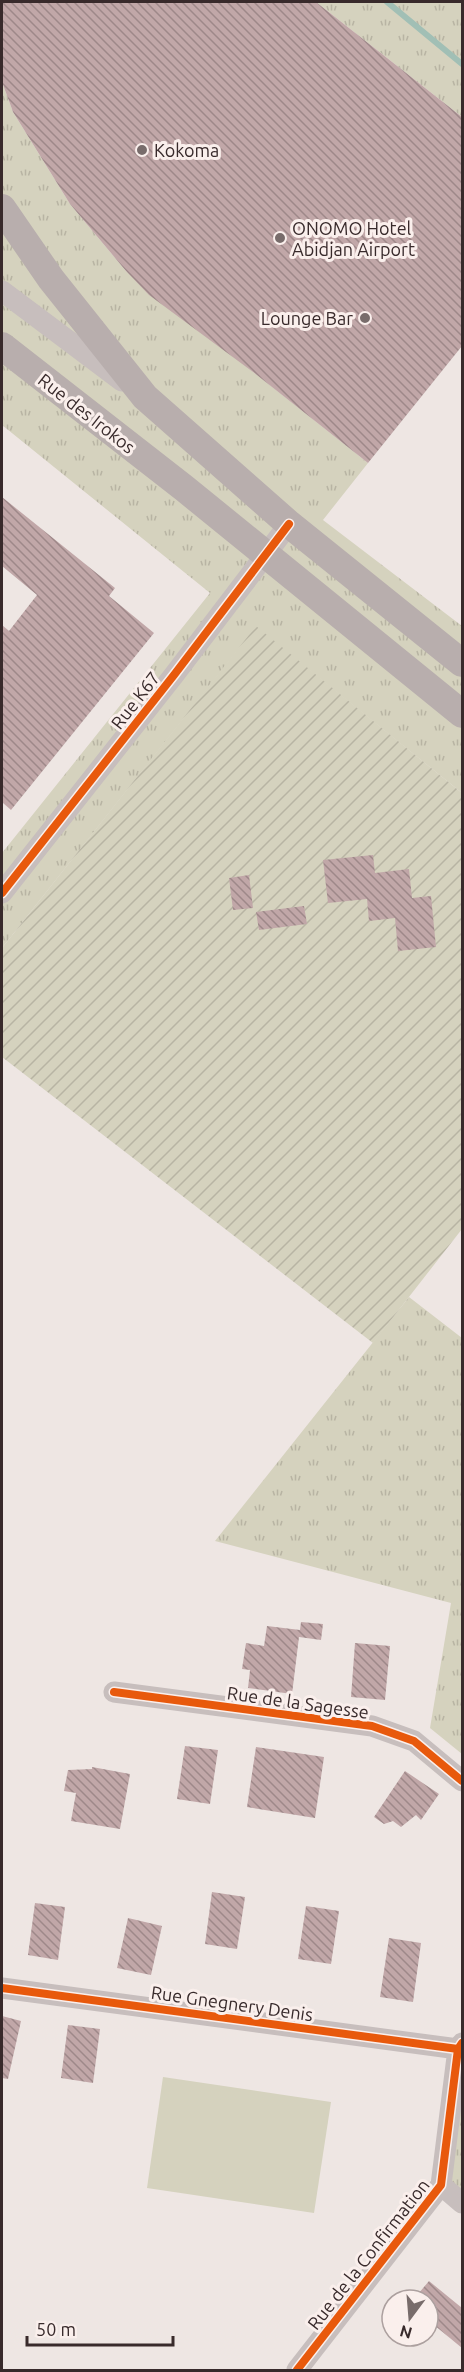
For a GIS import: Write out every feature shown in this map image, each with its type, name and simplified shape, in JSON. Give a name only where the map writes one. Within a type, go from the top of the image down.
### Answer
[{"type":"main road","points":[[2,208],[51,279],[145,397],[289,524],[462,663]]},
{"type":"main road","name":"Rue des Irokos","points":[[2,346],[173,480],[462,714]]},
{"type":"main road","points":[[173,480],[202,449]]},
{"type":"street","points":[[2,291],[145,397]]},
{"type":"street","name":"Rue K67","points":[[2,892],[174,675],[289,524]]},
{"type":"street","name":"Rue de la Sagesse","points":[[114,1692],[372,1726],[414,1741],[462,1781]]},
{"type":"street","name":"Rue Gnegnery Denis","points":[[2,1988],[460,2046]]},
{"type":"street","name":"Rue de la Confirmation","points":[[297,2370],[441,2186],[460,2046]]},
{"type":"street","points":[[441,2186],[462,2203]]},
{"type":"green space","points":[[316,2],[462,2],[462,117]]},
{"type":"green space","points":[[2,82],[13,112],[70,204],[126,271],[368,463],[323,520],[462,626],[462,793],[256,627],[2,948],[2,853],[210,593],[2,425]]},
{"type":"green space","points":[[256,626],[462,793],[462,1229],[373,1343],[2,1057],[2,948]]},
{"type":"green space","points":[[409,1297],[462,1338],[462,1754],[430,1728],[451,1603],[215,1541]]},
{"type":"green space","points":[[163,2077],[331,2102],[314,2213],[147,2188]]},
{"type":"green space","points":[[462,2086],[462,2192],[451,2182]]},
{"type":"building","name":"ONOMO Hotel Abidjan Airport","points":[[2,2],[316,2],[462,117],[462,346],[368,463],[253,372],[149,295],[70,204],[13,112],[2,82]]},
{"type":"building","points":[[2,497],[115,588],[109,596],[154,633],[11,810],[2,802],[2,625],[9,631],[37,595],[2,566]]},
{"type":"building","points":[[373,855],[375,873],[409,869],[412,898],[431,896],[436,947],[398,951],[395,918],[369,921],[367,899],[328,903],[323,860]]},
{"type":"building","points":[[249,875],[253,908],[233,910],[229,878]]},
{"type":"building","points":[[304,906],[307,924],[259,930],[256,912]]},
{"type":"building","points":[[301,1622],[323,1624],[321,1640],[299,1637],[292,1694],[248,1688],[250,1670],[242,1669],[246,1643],[264,1646],[267,1626],[300,1630]]},
{"type":"building","points":[[355,1643],[390,1646],[385,1700],[351,1697]]},
{"type":"building","points":[[185,1746],[218,1750],[210,1804],[177,1799]]},
{"type":"building","points":[[256,1747],[324,1757],[315,1818],[247,1807]]},
{"type":"building","points":[[92,1767],[130,1774],[120,1829],[71,1821],[76,1793],[64,1791],[68,1770],[92,1769]]},
{"type":"building","points":[[405,1771],[439,1794],[421,1820],[416,1815],[401,1827],[393,1821],[384,1824],[374,1817]]},
{"type":"building","points":[[212,1892],[245,1897],[237,1949],[205,1944]]},
{"type":"building","points":[[35,1903],[65,1907],[58,1960],[28,1955]]},
{"type":"building","points":[[306,1906],[339,1911],[331,1964],[298,1959]]},
{"type":"building","points":[[128,1918],[162,1926],[151,1975],[117,1968]]},
{"type":"building","points":[[389,1938],[421,1943],[413,2002],[380,1997]]},
{"type":"building","points":[[2,2016],[21,2021],[8,2079],[2,2078]]},
{"type":"building","points":[[68,2025],[100,2029],[93,2083],[61,2078]]},
{"type":"building","points":[[429,2281],[438,2288],[423,2288]]},
{"type":"building","points":[[440,2290],[462,2308],[462,2348],[440,2330]]},
{"type":"waterway","points":[[387,2],[462,64]]},
{"type":"cycle path","points":[[2,893],[174,675],[289,524]]},
{"type":"cycle path","points":[[114,1692],[372,1726],[414,1741],[462,1781]]},
{"type":"cycle path","points":[[2,1988],[458,2049]]},
{"type":"cycle path","points":[[297,2370],[441,2185],[458,2049],[462,2043]]},
{"type":"place","name":"Kokoma","points":[[142,150]]},
{"type":"place","name":"ONOMO Hotel Abidjan Airport","points":[[280,238]]},
{"type":"place","name":"Lounge Bar","points":[[365,318]]}]
